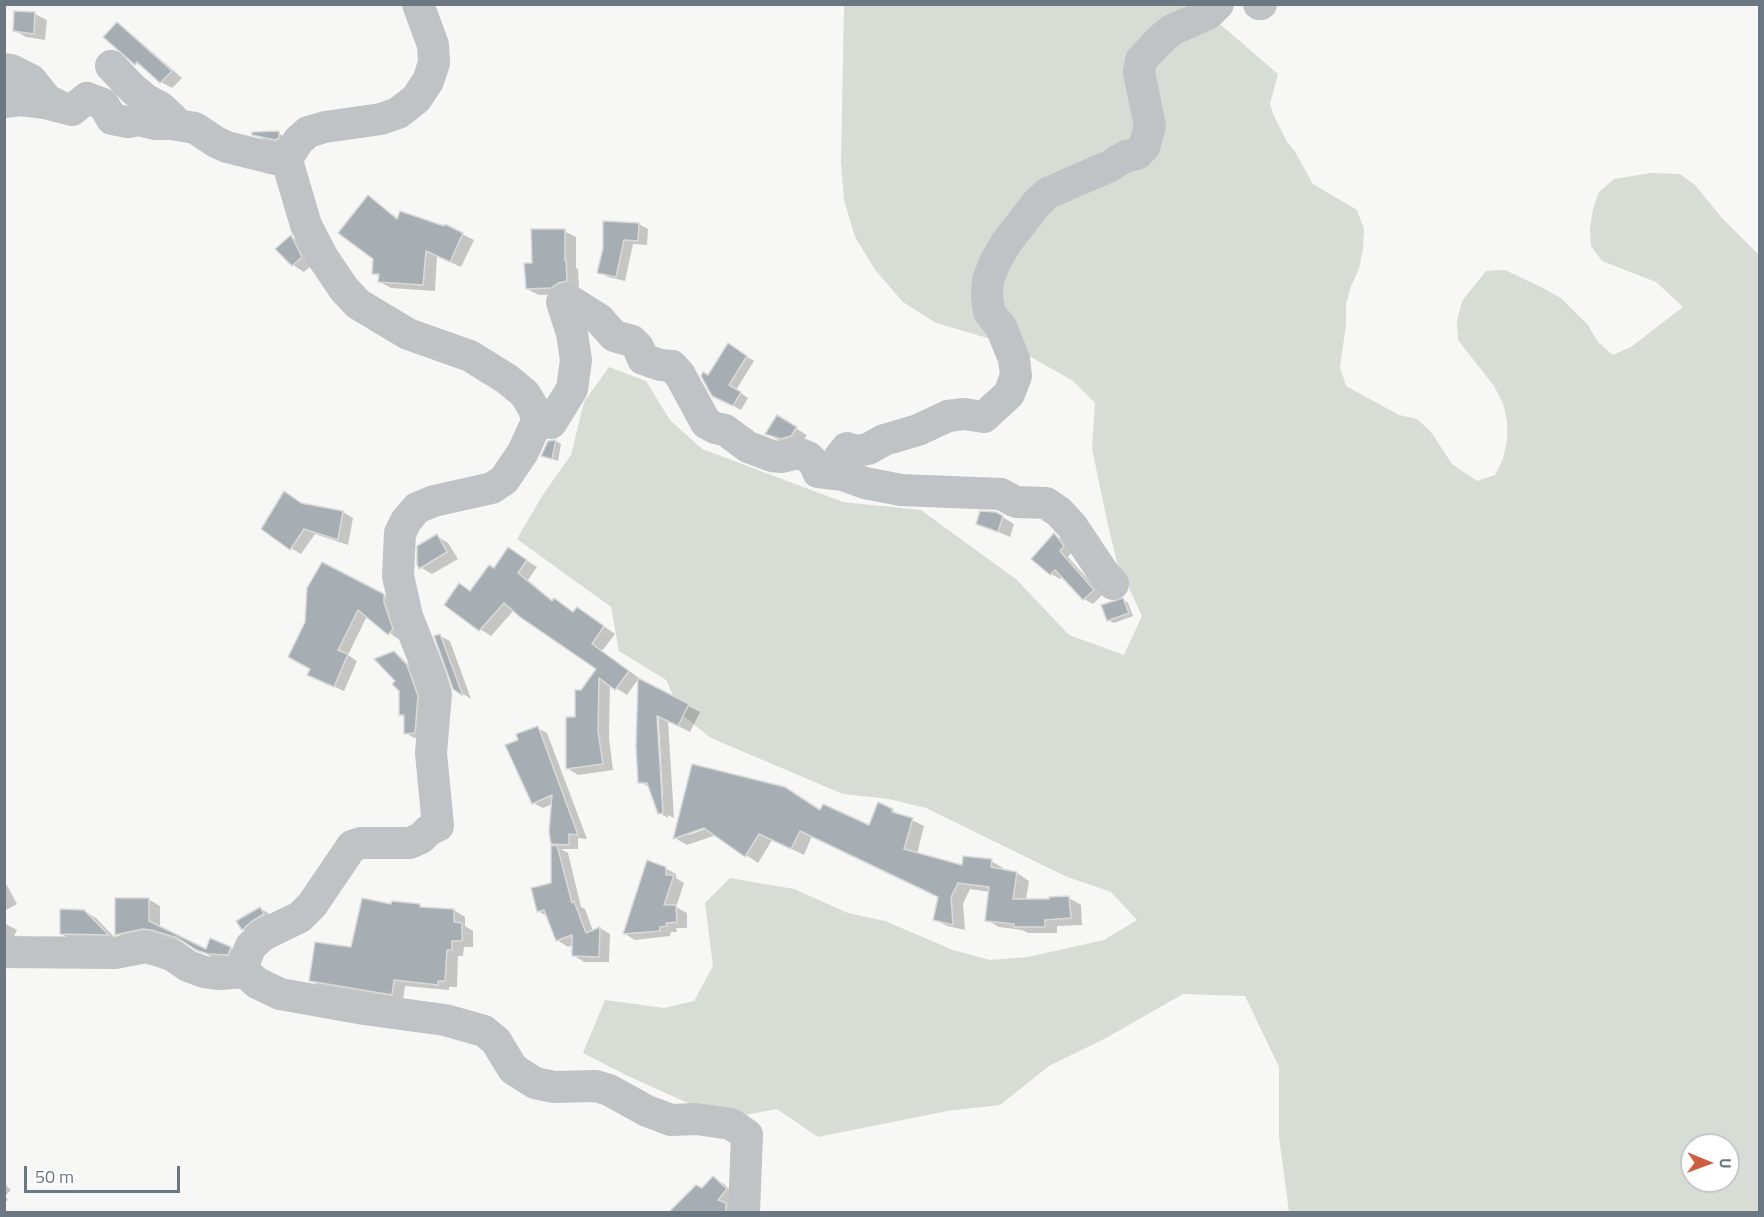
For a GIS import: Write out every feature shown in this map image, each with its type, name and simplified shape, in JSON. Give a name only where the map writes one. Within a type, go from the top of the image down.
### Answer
[{"type":"street","points":[[245,972],[245,960],[251,946],[263,935],[300,917],[312,905],[352,846],[361,843],[410,843],[438,826],[431,753],[436,717],[436,694],[407,616],[398,576],[400,533],[417,508],[434,501],[492,488],[504,480],[523,452],[537,422],[534,409],[525,394],[507,379],[470,356],[408,334],[358,304],[344,289],[323,258],[306,225],[288,164],[289,155],[308,132],[325,127],[381,119],[398,113],[416,99],[428,81],[434,63],[433,45],[418,4]]},
{"type":"street","points":[[843,475],[839,458],[847,448],[868,449],[884,440],[918,430],[948,416],[964,414],[984,417],[1009,394],[1016,376],[1014,359],[1000,327],[989,312],[987,296],[988,280],[995,262],[1006,243],[1037,203],[1048,193],[1100,171],[1126,156],[1137,154],[1144,147],[1149,126],[1139,72],[1141,60],[1172,30],[1208,15],[1218,4]]},
{"type":"street","points":[[111,66],[132,88],[172,118],[172,124]]},
{"type":"street","points":[[4,69],[31,80],[47,100],[72,110],[87,98],[103,104],[112,119],[128,122],[138,120],[195,128],[216,142],[257,155],[274,159],[289,155]]},
{"type":"street","points":[[4,102],[21,100],[60,106]]},
{"type":"street","points":[[537,422],[551,423],[572,389],[576,360],[572,333],[562,302],[567,299],[599,319],[614,336],[632,341],[638,347],[643,359],[660,365],[672,366],[680,375],[706,423],[724,430],[748,447],[772,456],[782,457],[798,453],[808,457],[818,472],[843,475],[864,483],[902,490],[1001,494],[1016,502],[1046,503],[1059,512],[1072,526],[1113,584]]},
{"type":"street","points":[[4,952],[115,953],[146,947],[172,955],[188,966],[204,972],[220,974],[245,972],[257,983],[280,994],[445,1020],[484,1031],[496,1041],[513,1069],[536,1083],[554,1087],[596,1086],[670,1120],[696,1119],[731,1124],[747,1135],[744,1212]]},
{"type":"shaded area","points":[[1178,4],[1214,19],[1278,74],[1270,104],[1287,142],[1313,184],[1357,210],[1364,229],[1359,269],[1346,304],[1346,324],[1340,367],[1346,386],[1399,415],[1417,419],[1431,432],[1452,464],[1477,481],[1495,475],[1503,459],[1507,441],[1507,421],[1503,403],[1494,386],[1458,340],[1457,321],[1462,301],[1486,271],[1505,270],[1561,298],[1588,325],[1598,342],[1613,355],[1631,347],[1683,307],[1656,282],[1602,261],[1591,246],[1590,228],[1593,209],[1599,192],[1614,179],[1651,173],[1680,174],[1695,185],[1722,218],[1759,255],[1759,1212],[1289,1212],[1279,1137],[1279,1067],[1245,996],[1183,994],[1106,1038],[1049,1066],[1000,1105],[947,1111],[818,1137],[777,1109],[723,1119],[583,1053],[605,1000],[664,1008],[694,1001],[713,966],[705,903],[730,878],[794,889],[848,913],[885,921],[953,950],[990,960],[1028,957],[1104,940],[1137,920],[1111,892],[1065,876],[926,808],[889,799],[843,794],[711,738],[682,715],[666,680],[619,651],[611,607],[517,539],[542,496],[571,455],[584,402],[609,367],[646,381],[670,420],[702,449],[843,502],[921,510],[1017,580],[1069,635],[1124,655],[1142,616],[1117,562],[1107,521],[1092,448],[1095,403],[1073,381],[1008,344],[936,323],[903,302],[876,271],[855,237],[844,200],[841,163],[844,5]]},
{"type":"building","points":[[14,11],[35,12],[34,34],[13,31]]},
{"type":"building","points":[[117,22],[172,71],[160,83],[137,62],[135,65],[103,37]]},
{"type":"building","points":[[279,131],[279,138],[275,140],[252,135],[252,132]]},
{"type":"building","points":[[368,195],[397,219],[400,211],[444,226],[445,224],[463,233],[450,262],[426,251],[423,285],[378,282],[379,274],[372,274],[373,259],[338,233]]},
{"type":"building","points":[[603,221],[639,223],[638,241],[624,240],[616,277],[597,273],[603,248]]},
{"type":"building","points":[[531,229],[565,229],[567,281],[551,288],[526,289],[524,263],[532,263]]},
{"type":"building","points":[[291,235],[302,257],[292,266],[275,249]]},
{"type":"building","points":[[728,343],[747,356],[729,385],[741,392],[733,406],[712,396],[701,376],[703,372],[708,375]]},
{"type":"building","points":[[777,415],[797,427],[791,436],[781,439],[765,434]]},
{"type":"building","points":[[556,440],[552,459],[541,456],[548,441]]},
{"type":"building","points":[[284,491],[301,503],[343,511],[338,540],[304,529],[290,550],[261,529]]},
{"type":"building","points":[[980,511],[996,512],[1003,516],[998,532],[976,524]]},
{"type":"building","points":[[1054,533],[1064,546],[1060,551],[1094,590],[1083,600],[1055,570],[1050,575],[1031,559]]},
{"type":"building","points":[[437,534],[447,552],[419,569],[417,546]]},
{"type":"building","points":[[508,547],[527,560],[518,573],[552,601],[554,598],[573,612],[577,607],[604,626],[592,644],[629,671],[615,690],[599,678],[598,731],[603,764],[566,769],[566,717],[575,717],[575,690],[581,690],[596,669],[520,617],[504,603],[479,631],[444,605],[459,583],[470,591],[489,565],[494,568]]},
{"type":"building","points":[[322,562],[384,594],[384,602],[393,629],[388,635],[358,610],[338,650],[348,654],[334,687],[307,675],[310,669],[288,657],[305,622],[307,588]]},
{"type":"building","points":[[1123,598],[1129,613],[1107,621],[1101,605]]},
{"type":"building","points":[[440,634],[463,696],[453,689],[434,636]]},
{"type":"building","points":[[394,651],[407,665],[418,696],[415,733],[404,734],[404,715],[399,715],[399,691],[392,684],[395,681],[374,659]]},
{"type":"building","points":[[638,678],[689,704],[678,726],[657,716],[663,813],[658,814],[647,783],[638,783],[636,746]]},
{"type":"building","points":[[538,726],[578,835],[569,834],[569,845],[551,844],[549,832],[552,795],[532,804],[505,745],[518,740],[516,734]]},
{"type":"building","points":[[692,764],[785,787],[820,810],[823,804],[869,825],[878,802],[893,809],[892,812],[913,818],[904,849],[962,865],[963,856],[992,859],[991,867],[1017,872],[1013,899],[1049,899],[1049,897],[1069,896],[1071,918],[1045,920],[1045,927],[1014,927],[1014,924],[985,921],[989,887],[958,883],[951,897],[953,925],[933,920],[938,897],[800,831],[791,849],[759,834],[745,857],[704,828],[673,839]]},
{"type":"building","points":[[557,845],[572,903],[574,901],[586,933],[600,927],[599,957],[572,956],[572,935],[556,941],[544,910],[537,912],[531,888],[551,883],[551,846]]},
{"type":"building","points":[[647,860],[666,867],[666,875],[674,875],[664,905],[676,905],[677,922],[666,923],[667,926],[660,927],[660,931],[623,934]]},
{"type":"building","points":[[115,898],[149,898],[149,921],[206,949],[210,938],[231,947],[228,955],[208,954],[196,950],[178,938],[151,930],[143,929],[115,935]]},
{"type":"building","points":[[362,898],[391,904],[392,901],[420,904],[420,907],[454,909],[454,922],[462,923],[462,941],[452,941],[452,950],[447,950],[445,981],[438,981],[438,985],[394,980],[392,995],[309,981],[315,942],[351,947]]},
{"type":"building","points":[[260,907],[264,914],[242,930],[236,921]]},
{"type":"building","points":[[60,909],[84,910],[109,935],[60,934]]},
{"type":"building","points":[[713,1176],[727,1189],[718,1200],[726,1203],[726,1212],[669,1212],[696,1185],[702,1188]]}]
